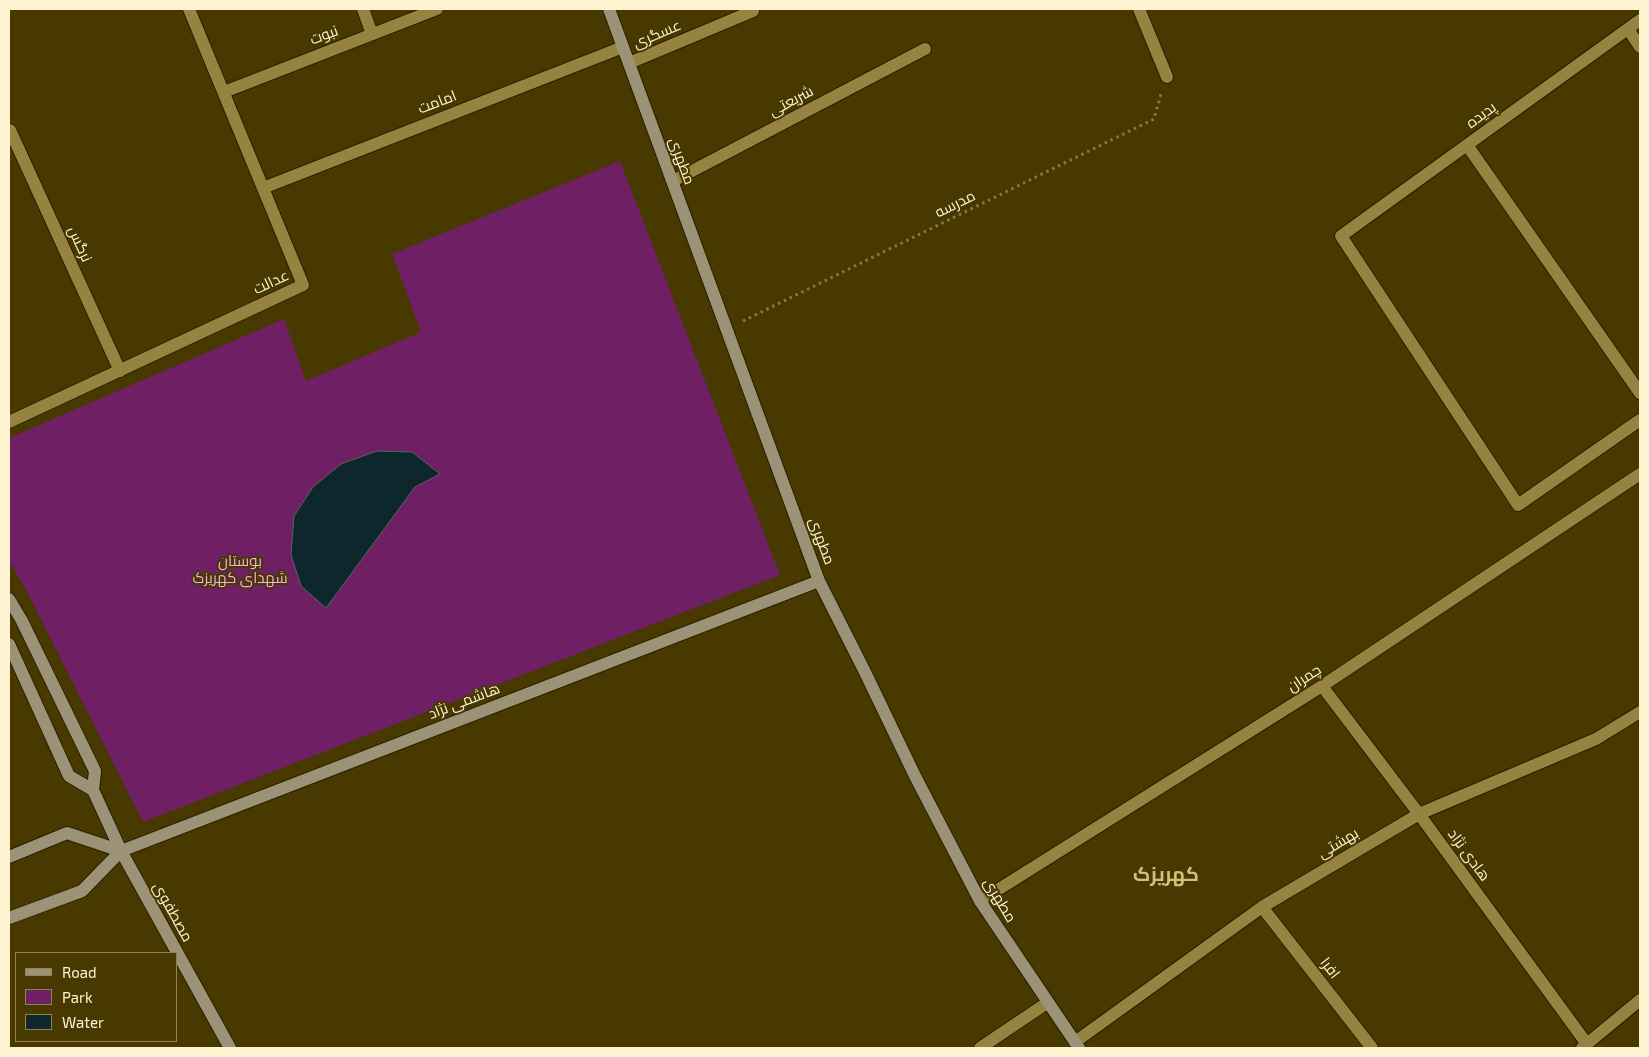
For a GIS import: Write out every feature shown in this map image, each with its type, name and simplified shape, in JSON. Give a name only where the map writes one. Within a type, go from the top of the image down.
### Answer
[{"type":"street","name":"عدالت","points":[[9,422],[303,285],[189,9]]},
{"type":"street","points":[[363,9],[372,34]]},
{"type":"street","name":"نبوت","points":[[224,92],[437,9]]},
{"type":"street","name":"مطهری","points":[[609,9],[819,581],[915,776],[980,901],[1077,1045]]},
{"type":"street","points":[[1139,9],[1167,77]]},
{"type":"street","name":"عسگری","points":[[629,63],[752,12]]},
{"type":"street","name":"پدیده","points":[[1640,20],[1341,236],[1518,505],[1640,420]]},
{"type":"street","points":[[1628,29],[1640,47]]},
{"type":"street","name":"امامت","points":[[263,188],[623,47]]},
{"type":"street","name":"شریعتی","points":[[672,181],[925,49]]},
{"type":"street","name":"نرگس","points":[[10,130],[120,371]]},
{"type":"street","points":[[1467,146],[1640,393]]},
{"type":"street","name":"چمران","points":[[980,901],[1322,686],[1640,474]]},
{"type":"street","name":"هاشمی نژاد","points":[[9,918],[82,891],[121,851],[819,581]]},
{"type":"street","name":"مصطفوی","points":[[9,599],[22,621],[95,771],[93,790],[121,851],[177,952]]},
{"type":"street","points":[[9,644],[69,776],[93,790]]},
{"type":"street","name":"هادی نژاد","points":[[1322,686],[1419,814],[1585,1046]]},
{"type":"street","name":"بهشتی","points":[[1077,1045],[1262,907],[1419,814],[1596,739],[1640,712]]},
{"type":"street","points":[[9,857],[67,833],[121,851]]},
{"type":"street","name":"افرا","points":[[1262,907],[1372,1048]]},
{"type":"street","name":"مصطفوی","points":[[178,954],[230,1048]]},
{"type":"street","points":[[1585,1046],[1640,1000]]},
{"type":"street","points":[[980,1048],[1047,1003]]},
{"type":"path","name":"مدرسه","points":[[727,329],[1154,119],[1167,77]]},
{"type":"green space","name":"بوستان شهدای کهریزک","points":[[620,161],[780,575],[143,822],[27,592],[9,561],[9,438],[284,319],[306,381],[421,332],[392,254]]},
{"type":"water","points":[[377,451],[412,452],[440,474],[415,487],[326,608],[301,586],[291,555],[294,516],[313,487],[341,464]]},
{"type":"district","name":"کهریزک","points":[[1166,874]]}]
